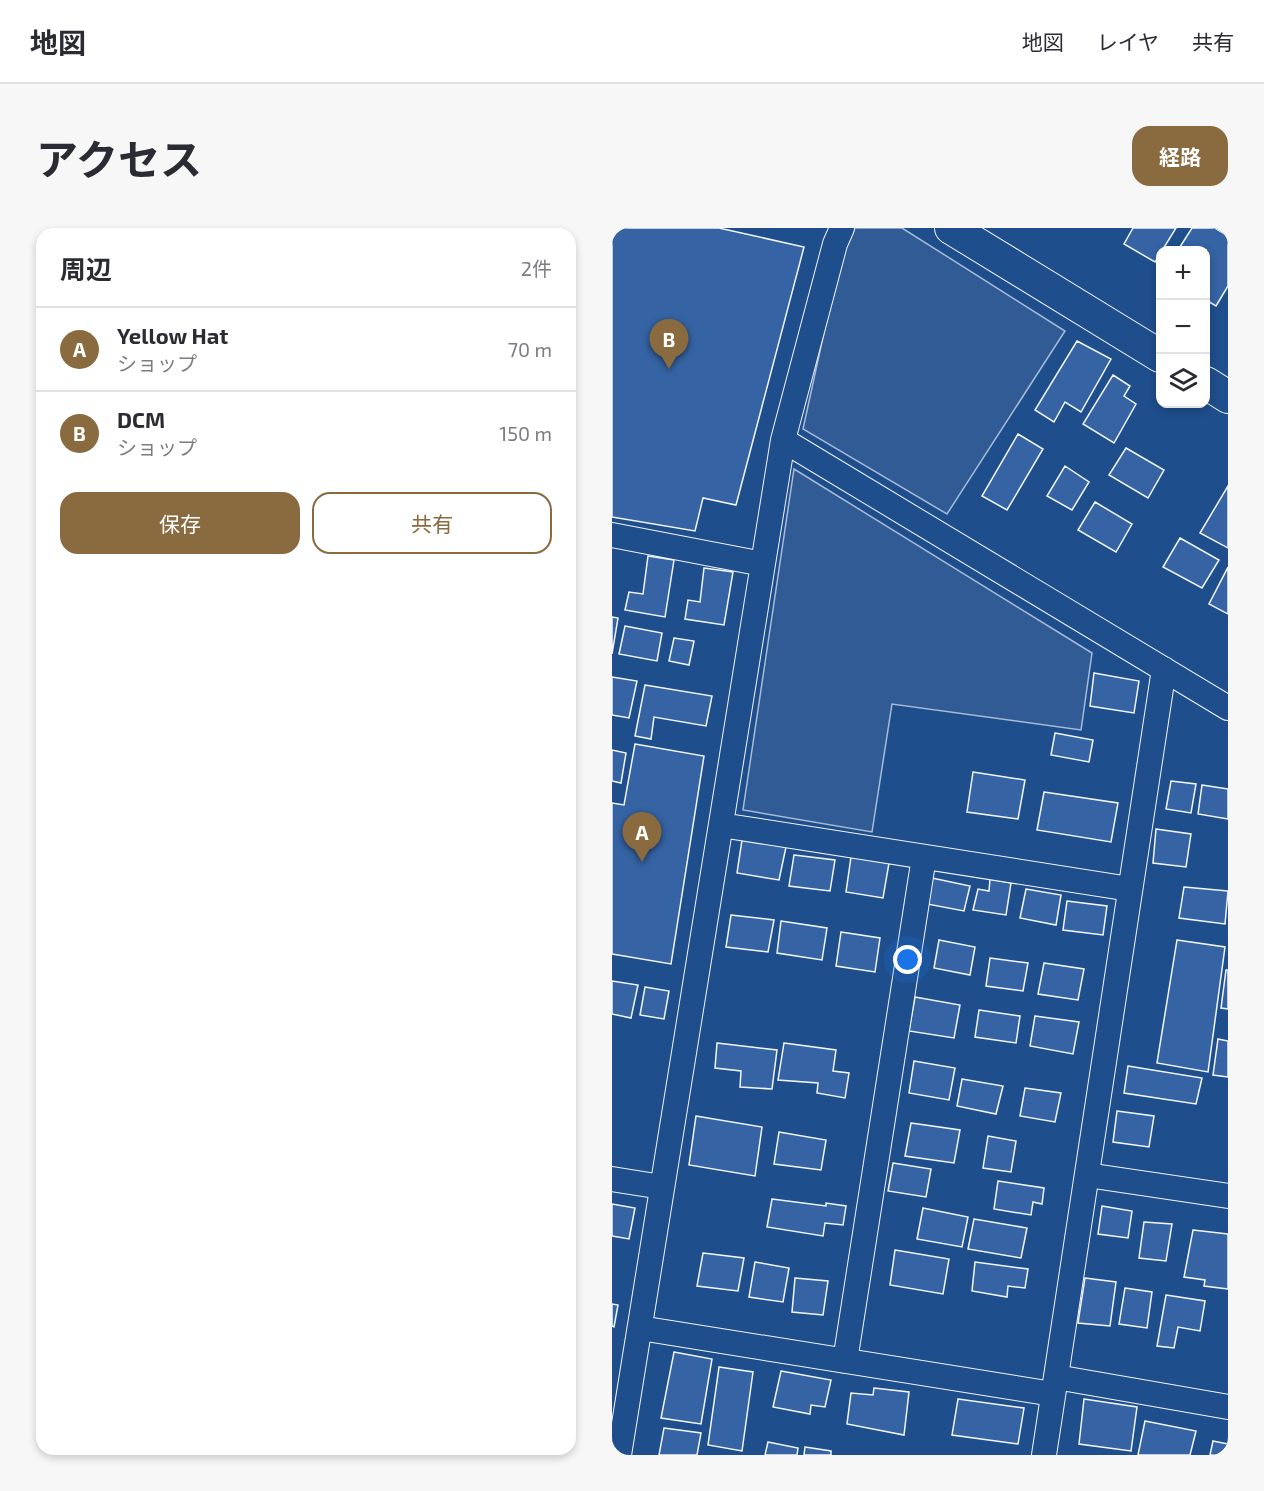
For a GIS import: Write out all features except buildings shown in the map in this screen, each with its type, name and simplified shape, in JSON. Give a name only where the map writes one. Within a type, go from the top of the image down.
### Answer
[{"type":"street","points":[[619,1455],[783,440],[829,266],[842,228]]},
{"type":"street","points":[[951,228],[1158,354]]},
{"type":"street","points":[[1210,386],[1228,397]]},
{"type":"street","points":[[783,440],[1228,708]]},
{"type":"street","points":[[612,535],[763,564]]},
{"type":"street","points":[[1044,1455],[1164,669]]},
{"type":"street","points":[[721,825],[1130,889]]},
{"type":"street","points":[[845,1361],[924,857]]},
{"type":"street","points":[[1087,1175],[1228,1196]]},
{"type":"street","points":[[612,1179],[662,1187]]},
{"type":"street","points":[[640,1328],[845,1361],[1228,1407]]},
{"type":"shaded area","points":[[855,228],[902,228],[1065,331],[947,514],[803,429],[825,328],[848,241]]},
{"type":"shaded area","points":[[794,469],[1092,653],[1081,730],[892,704],[872,832],[743,810]]},
{"type":"place","name":"DCM","points":[[669,369]]},
{"type":"place","name":"Yellow Hat","points":[[642,862]]}]
